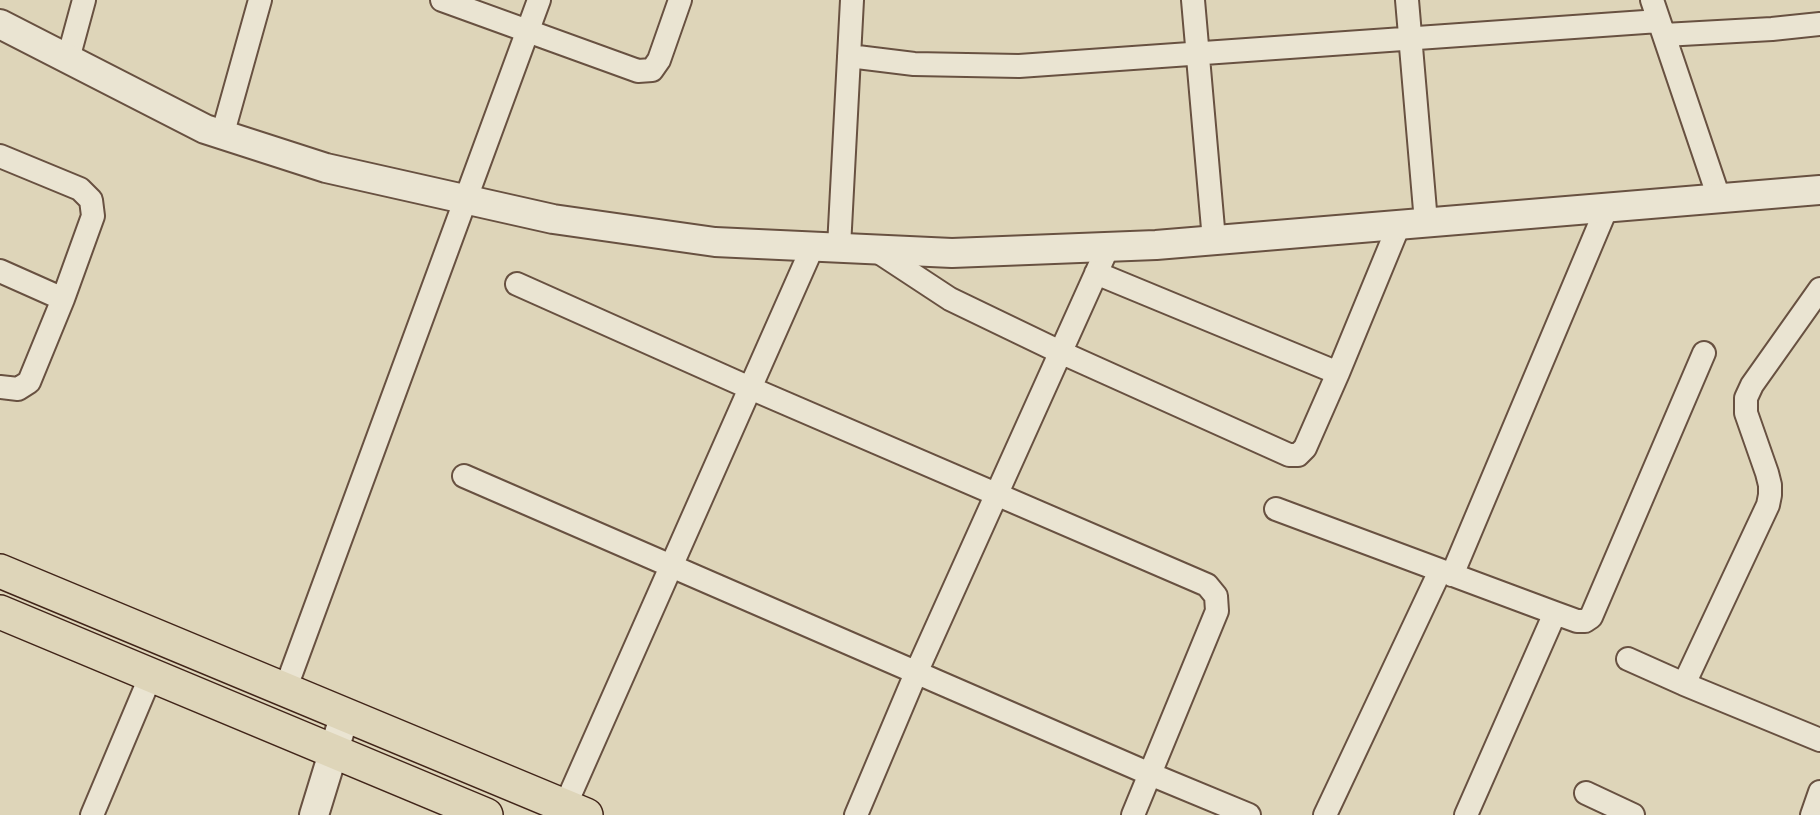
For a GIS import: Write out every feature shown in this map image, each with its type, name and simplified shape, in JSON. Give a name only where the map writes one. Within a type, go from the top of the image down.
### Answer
[{"type":"main road","points":[[0,571],[576,811]]},
{"type":"main road","points":[[0,612],[486,815]]},
{"type":"street","points":[[68,58],[84,0]]},
{"type":"street","points":[[222,136],[260,0]]},
{"type":"street","points":[[442,0],[638,71],[652,70],[659,60],[680,0]]},
{"type":"street","points":[[285,690],[538,0]]},
{"type":"street","points":[[576,811],[671,567],[750,388],[826,247],[849,56],[852,0]]},
{"type":"street","points":[[1193,0],[1214,240]]},
{"type":"street","points":[[874,249],[950,299],[1060,352],[1289,455],[1298,455],[1305,448],[1338,373],[1412,223],[1411,39],[1407,0]]},
{"type":"street","points":[[849,56],[914,64],[1019,66],[1411,39],[1658,19],[1772,29],[1820,24]]},
{"type":"street","points":[[1658,19],[1719,198]]},
{"type":"street","points":[[0,24],[205,129],[326,168],[553,219],[715,242],[952,253],[1108,247],[1820,190]]},
{"type":"street","points":[[0,156],[80,189],[91,200],[93,216],[63,298],[28,382],[18,389],[0,387]]},
{"type":"street","points":[[1325,815],[1446,573],[1607,207]]},
{"type":"street","points":[[856,815],[916,673],[1108,247]]},
{"type":"street","points":[[0,272],[63,298]]},
{"type":"street","points":[[1096,273],[1338,373]]},
{"type":"street","points":[[517,284],[750,388],[1208,585],[1216,596],[1217,612],[1133,815]]},
{"type":"street","points":[[1684,684],[1768,506],[1770,485],[1746,413],[1746,398],[1752,385],[1820,289]]},
{"type":"street","points":[[1276,509],[1577,621],[1585,621],[1591,617],[1704,353]]},
{"type":"street","points":[[464,476],[1249,815]]},
{"type":"street","points":[[1466,815],[1555,613]]},
{"type":"street","points":[[1628,659],[1820,740]]},
{"type":"street","points":[[92,815],[151,675]]},
{"type":"street","points":[[314,815],[345,714]]},
{"type":"street","points":[[1812,815],[1820,792]]},
{"type":"street","points":[[1586,793],[1633,815]]}]
